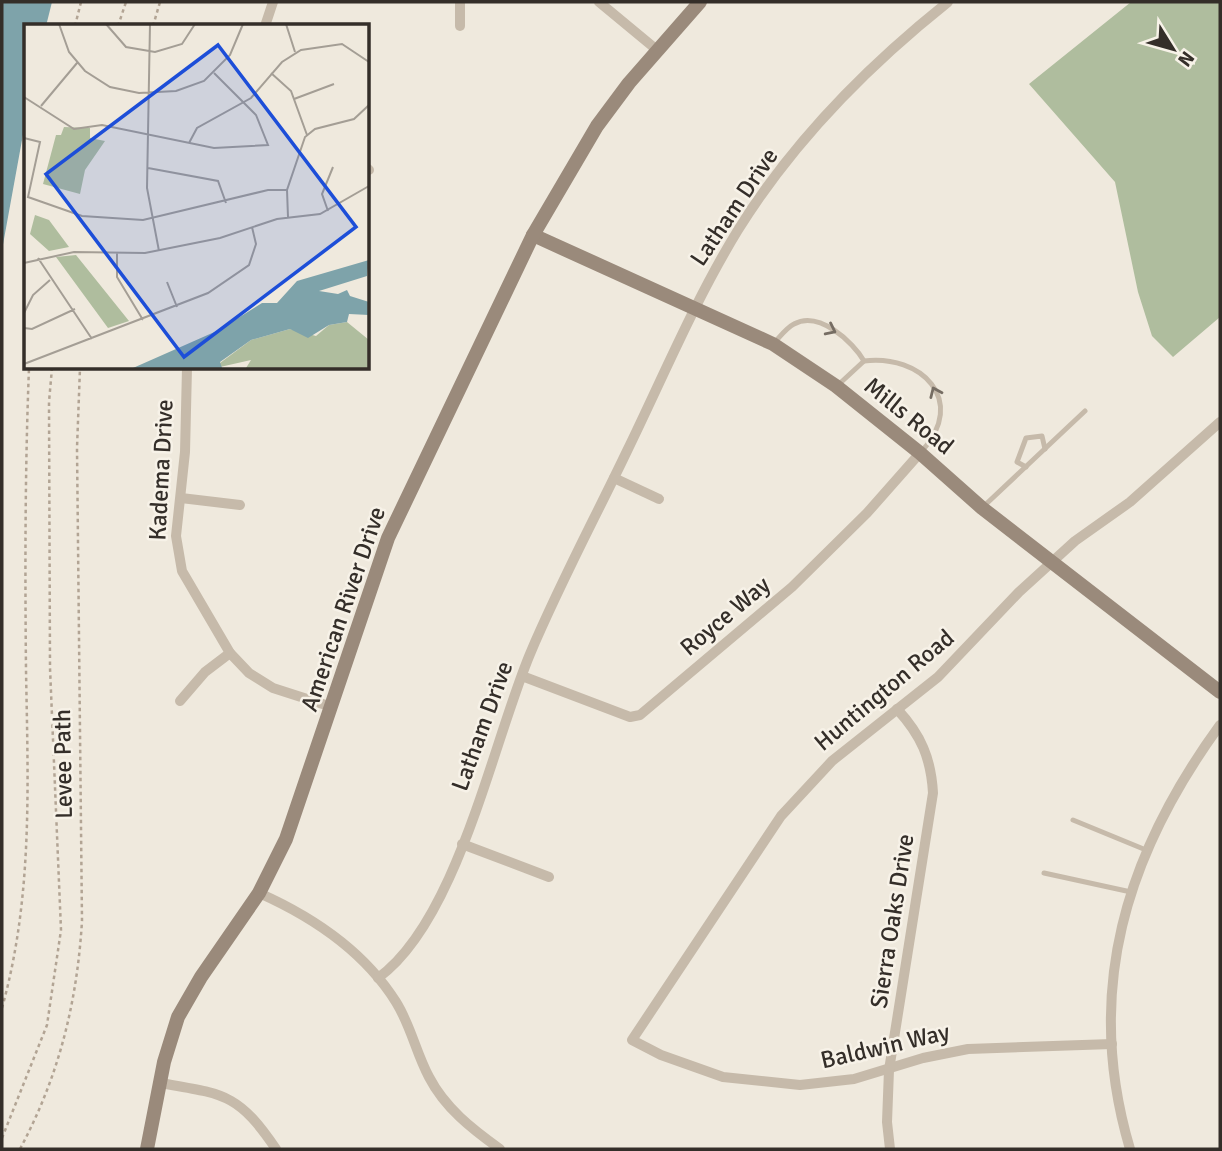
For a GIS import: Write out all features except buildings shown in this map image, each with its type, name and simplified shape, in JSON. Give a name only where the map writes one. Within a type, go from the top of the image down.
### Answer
[{"type":"street","points":[[266,24],[273,2]]},
{"type":"street","points":[[460,2],[460,26]]},
{"type":"street","points":[[599,2],[657,50]]},
{"type":"street","name":"American River Drive","points":[[147,1149],[170,1038],[188,996],[259,892],[301,802],[388,538],[533,235],[597,126],[657,50],[700,2]]},
{"type":"street","name":"Latham Drive","points":[[378,978],[397,963],[422,933],[462,844],[522,676],[696,307],[739,228],[794,153],[887,55],[948,2]]},
{"type":"street","name":"Mills Road","points":[[533,235],[773,344],[836,386],[920,453],[982,508],[1220,692]]},
{"type":"street","name":"Kadema Drive","points":[[187,369],[176,545],[181,571],[230,653],[249,673],[273,688],[332,707]]},
{"type":"street","name":"Huntington Road","points":[[632,1040],[794,799],[832,761],[954,662],[1019,592],[1075,541],[1130,502],[1220,422]]},
{"type":"street","name":"Royce Way","points":[[522,676],[630,717],[640,715],[792,587],[867,513],[920,453]]},
{"type":"street","points":[[614,478],[659,499]]},
{"type":"street","points":[[181,498],[240,505]]},
{"type":"street","points":[[180,701],[205,673],[230,653]]},
{"type":"street","name":"Sierra Oaks Drive","points":[[890,1149],[887,1122],[889,1070],[933,793],[924,747],[916,731],[897,709]]},
{"type":"street","points":[[1130,1149],[1120,1108],[1112,1044],[1115,973],[1131,892],[1146,850],[1174,793],[1220,725]]},
{"type":"street","points":[[462,844],[549,877]]},
{"type":"street","points":[[259,892],[317,922],[349,948],[378,978],[406,1019],[429,1077],[442,1099],[465,1124],[500,1149]]},
{"type":"street","name":"Baldwin Way","points":[[632,1040],[692,1068],[755,1083],[821,1084],[889,1070],[934,1055],[968,1049],[1112,1044]]},
{"type":"street","points":[[160,1083],[217,1093],[234,1101],[255,1118],[276,1149]]},
{"type":"lane","points":[[773,344],[793,324],[812,322],[846,338],[864,361]]},
{"type":"lane","points":[[836,386],[864,361],[878,359],[904,363],[930,381],[940,401],[940,422],[931,441],[920,453]]},
{"type":"lane","points":[[982,508],[1085,411]]},
{"type":"lane","points":[[1026,467],[1017,462],[1026,438],[1042,436],[1045,449]]},
{"type":"lane","points":[[1073,820],[1146,850]]},
{"type":"lane","points":[[1044,873],[1131,892]]},
{"type":"path","points":[[76,24],[81,2]]},
{"type":"path","points":[[119,24],[125,2]]},
{"type":"path","points":[[154,24],[160,2]]},
{"type":"path","points":[[2,1008],[16,946],[28,832],[24,505],[29,369]]},
{"type":"path","points":[[2,1138],[47,1025],[61,930],[50,668],[49,402],[52,369]]},
{"type":"path","name":"Levee Path","points":[[20,1149],[49,1090],[72,1013],[79,974],[82,921],[77,448],[80,369]]},
{"type":"green space","points":[[1131,2],[1220,2],[1220,317],[1173,357],[1152,336],[1138,292],[1115,182],[1029,84]]},
{"type":"water","points":[[2,2],[52,2],[46,24],[24,24],[24,129],[2,250]]}]
